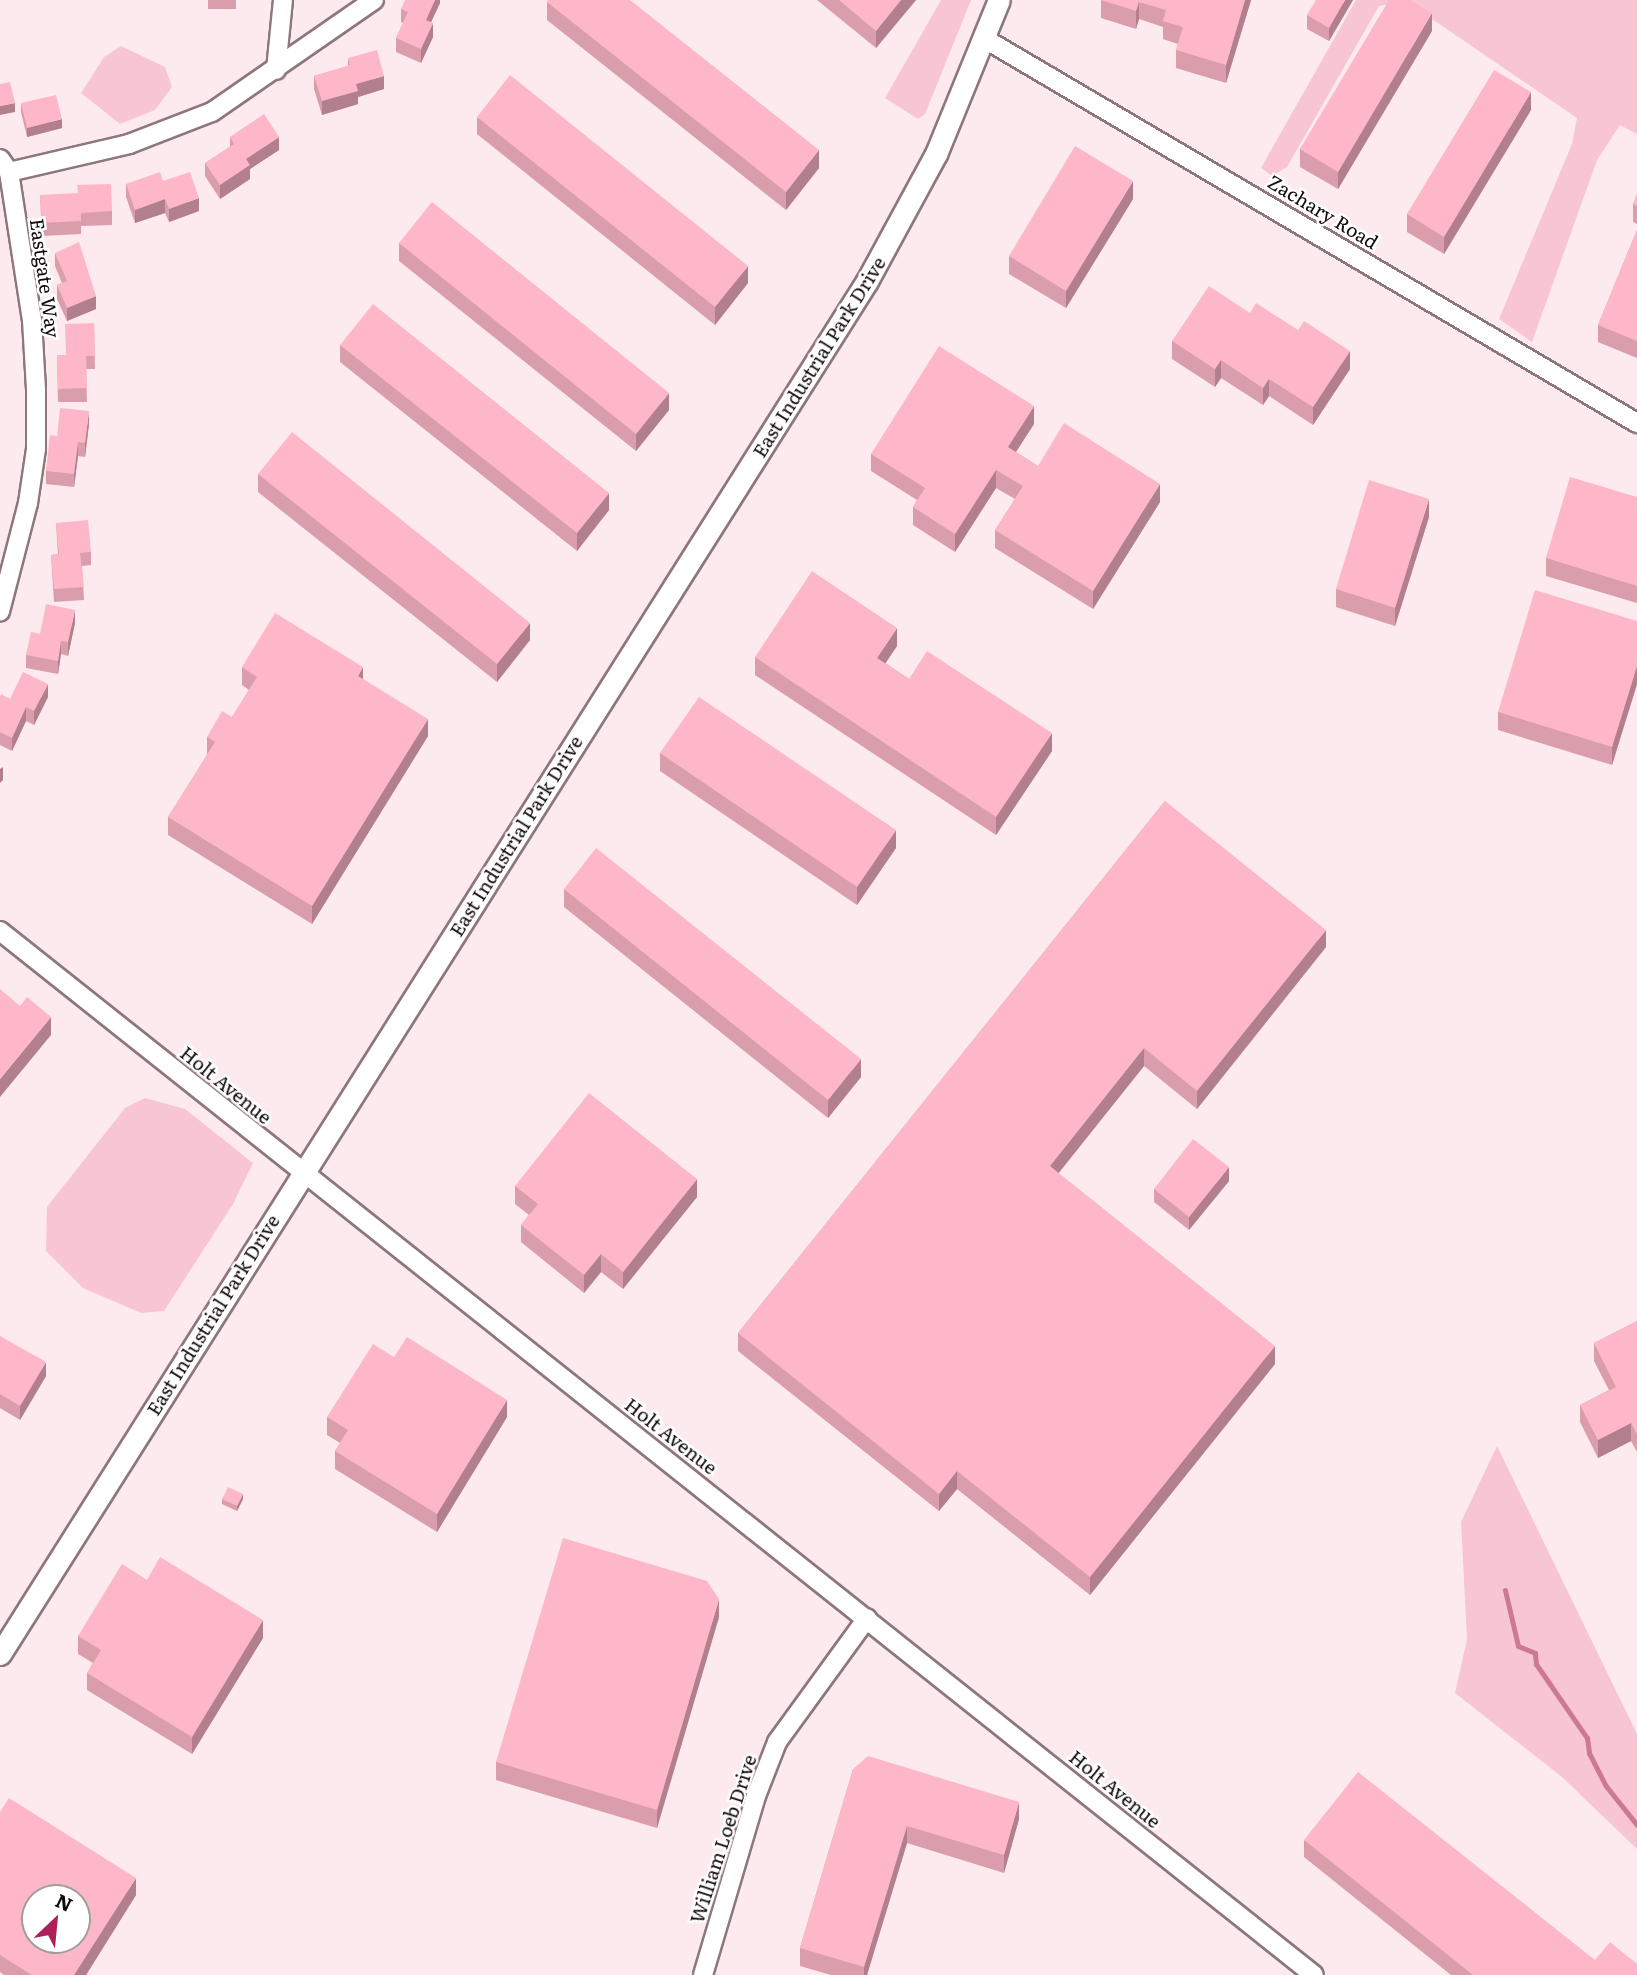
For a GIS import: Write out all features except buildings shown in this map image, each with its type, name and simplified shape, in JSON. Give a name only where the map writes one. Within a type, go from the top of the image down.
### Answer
[{"type":"street","points":[[276,70],[284,0]]},
{"type":"street","points":[[4,165],[104,151],[171,130],[212,112],[374,0]]},
{"type":"street","name":"East Industrial Park Drive","points":[[0,1654],[867,281],[936,154],[999,0]]},
{"type":"street","name":"Zachary Road","points":[[985,39],[1637,423]]},
{"type":"street","name":"Eastgate Way","points":[[0,611],[15,567],[36,449],[33,320],[4,165]]},
{"type":"street","name":"Holt Avenue","points":[[0,931],[1314,1975]]},
{"type":"street","name":"William Loeb Drive","points":[[703,1975],[756,1796],[777,1742],[867,1618]]},
{"type":"shaded area","points":[[941,0],[971,0],[925,114],[918,119],[885,98]]},
{"type":"shaded area","points":[[1356,0],[1637,0],[1637,134],[1620,125],[1597,160],[1532,342],[1499,319],[1572,144],[1577,118],[1438,23],[1402,2],[1379,6],[1287,167],[1272,176],[1261,168]]},
{"type":"shaded area","points":[[121,46],[165,67],[172,87],[155,110],[120,124],[81,93],[104,57]]},
{"type":"shaded area","points":[[145,1098],[185,1109],[253,1163],[233,1204],[164,1311],[141,1313],[83,1288],[46,1251],[47,1207],[125,1108]]},
{"type":"shaded area","points":[[1497,1446],[1637,1734],[1637,1849],[1562,1777],[1455,1693],[1467,1639],[1461,1522]]},
{"type":"waterway","points":[[1505,1590],[1518,1646],[1535,1653],[1536,1664],[1587,1738],[1589,1753],[1606,1786],[1637,1825]]}]
